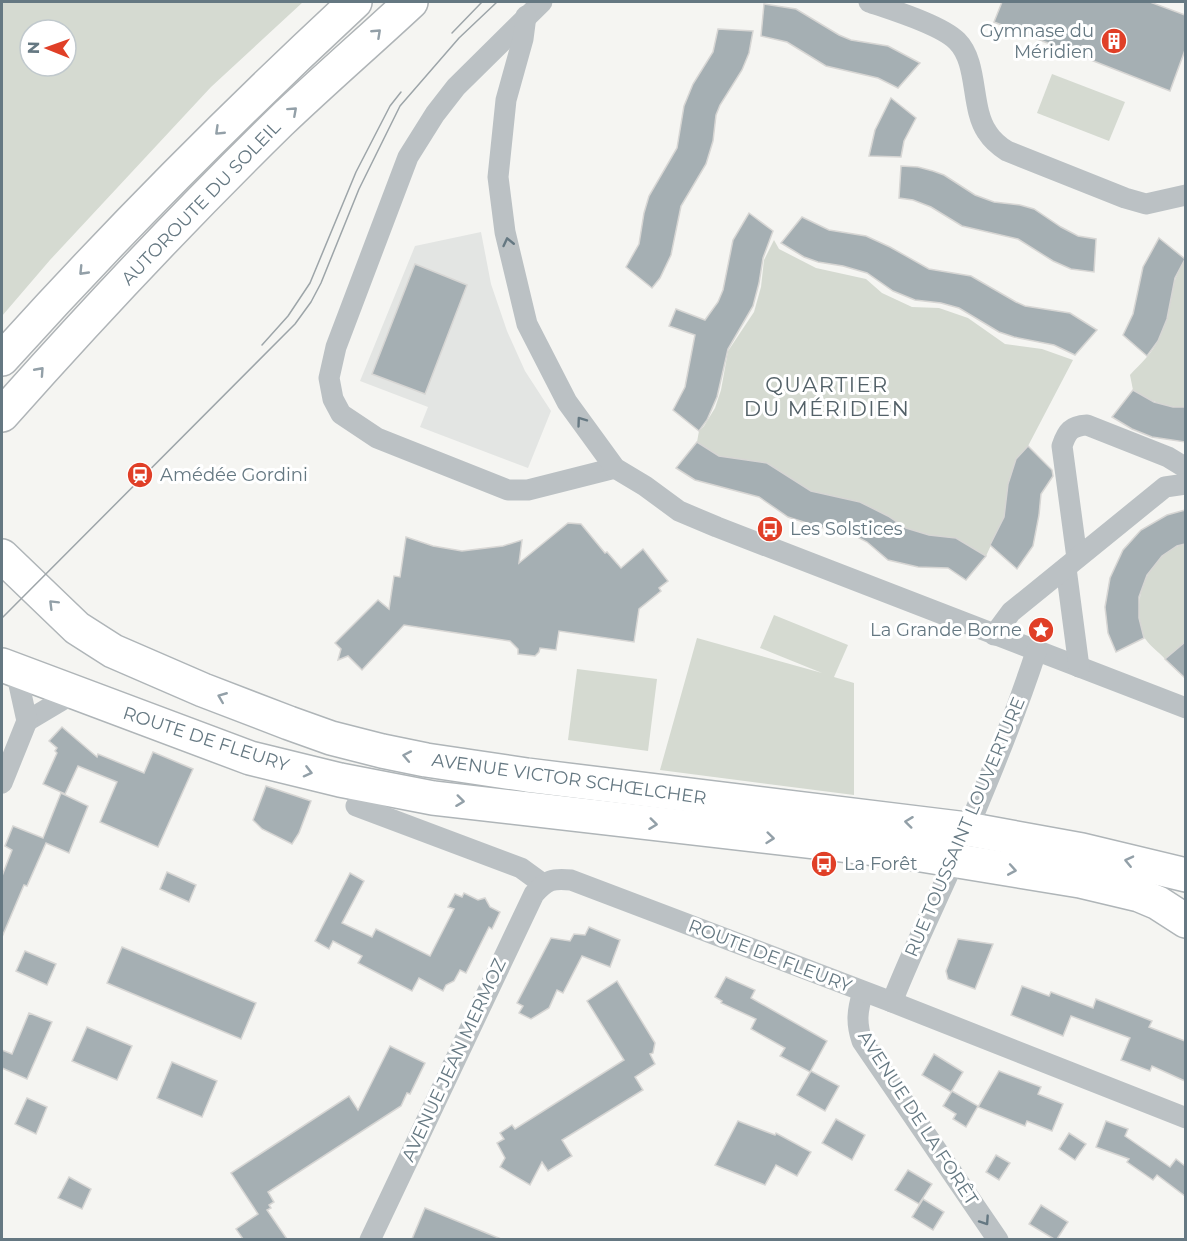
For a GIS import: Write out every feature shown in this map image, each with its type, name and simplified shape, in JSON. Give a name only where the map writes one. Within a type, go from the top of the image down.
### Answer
[{"type":"main road","name":"AUTOROUTE DU SOLEIL","points":[[2,359],[62,292],[203,147],[355,2]]},
{"type":"main road","name":"AUTOROUTE DU SOLEIL","points":[[2,415],[85,322],[225,177],[281,121],[411,2]]},
{"type":"main road","name":"AVENUE VICTOR SCHŒLCHER","points":[[2,556],[77,628],[113,651],[225,698],[331,738],[415,758],[527,775],[967,829],[1082,850],[1185,875]]},
{"type":"main road","points":[[9,668],[74,693]]},
{"type":"main road","name":"ROUTE DE FLEURY","points":[[74,693],[348,793]]},
{"type":"main road","name":"AVENUE VICTOR SCHŒLCHER","points":[[348,793],[433,798],[954,860],[1080,881],[1139,895],[1158,903],[1185,921]]},
{"type":"street","points":[[542,2],[456,87],[435,114],[408,157],[336,347],[329,378],[333,399],[341,414],[377,438],[508,490],[528,490],[615,468]]},
{"type":"street","points":[[869,2],[948,33],[959,42],[970,69],[981,121],[994,142],[1007,151],[1125,198],[1146,204],[1185,195]]},
{"type":"street","points":[[526,16],[523,39],[506,100],[498,177],[505,232],[527,324],[567,402],[615,468],[680,511],[717,528],[1185,708]]},
{"type":"street","points":[[1079,667],[1062,446],[1066,434],[1077,425],[1088,425],[1168,457],[1185,468]]},
{"type":"street","points":[[994,634],[1011,612],[1165,487],[1185,484]]},
{"type":"street","name":"RUE TOUSSAINT LOUVERTURE","points":[[892,1002],[1023,693],[1036,652]]},
{"type":"street","points":[[9,668],[27,721]]},
{"type":"street","points":[[2,783],[27,721],[74,693]]},
{"type":"street","name":"ROUTE DE FLEURY","points":[[348,793],[521,868],[543,884],[554,879],[571,880],[892,1002],[1185,1118]]},
{"type":"street","name":"AVENUE JEAN MERMOZ","points":[[370,1239],[526,909],[534,894],[543,884]]},
{"type":"street","name":"AVENUE DE LA FORÊT","points":[[863,992],[857,1011],[857,1025],[862,1041],[998,1239]]},
{"type":"shaded area","points":[[2,2],[303,2],[211,87],[50,260],[2,316]]},
{"type":"shaded area","points":[[1052,74],[1125,102],[1109,141],[1037,113]]},
{"type":"shaded area","points":[[481,232],[491,284],[507,331],[525,371],[551,411],[528,468],[420,427],[428,407],[360,381],[415,246]]},
{"type":"shaded area","points":[[774,240],[779,249],[816,268],[866,279],[882,293],[912,307],[939,308],[968,318],[1005,344],[1042,349],[1073,360],[1028,446],[1016,459],[1008,484],[1004,517],[986,556],[956,538],[929,535],[906,528],[834,498],[811,491],[767,463],[719,456],[697,442],[699,431],[715,408],[721,390],[728,351],[754,312],[761,287],[764,260]]},
{"type":"shaded area","points":[[1185,259],[1185,408],[1164,405],[1139,394],[1133,390],[1130,375],[1146,358],[1159,338],[1176,278]]},
{"type":"shaded area","points":[[1185,544],[1185,642],[1165,659],[1143,635],[1139,607],[1141,593],[1145,580],[1161,557]]},
{"type":"shaded area","points":[[774,615],[848,645],[834,677],[854,683],[854,795],[660,770],[697,638],[822,673],[760,648]]},
{"type":"shaded area","points":[[577,669],[657,679],[648,751],[568,740]]},
{"type":"building","name":"Gymnase du Méridien","points":[[1002,2],[1150,2],[1185,15],[1185,50],[1170,91],[994,22]]},
{"type":"building","points":[[764,4],[796,9],[839,35],[851,40],[888,46],[920,63],[898,88],[878,78],[826,66],[787,42],[761,36]]},
{"type":"building","points":[[718,29],[753,31],[749,53],[742,70],[720,105],[706,164],[681,206],[671,255],[660,278],[652,288],[626,267],[639,244],[649,196],[677,148],[684,106],[693,84],[713,52]]},
{"type":"building","points":[[891,98],[916,118],[904,141],[901,157],[869,156],[875,130]]},
{"type":"building","points":[[901,166],[918,167],[944,175],[975,195],[994,202],[1034,209],[1078,236],[1096,239],[1094,272],[1071,269],[1053,261],[1018,239],[962,226],[931,207],[913,200],[899,198]]},
{"type":"building","points":[[749,213],[773,231],[763,258],[753,306],[728,349],[717,397],[707,420],[699,431],[673,410],[685,387],[695,335],[669,326],[676,309],[705,320],[718,302],[723,290],[733,240]]},
{"type":"building","points":[[802,217],[829,230],[866,236],[929,269],[971,276],[1025,306],[1070,313],[1097,330],[1075,355],[1054,345],[999,332],[959,308],[915,300],[893,291],[867,273],[818,262],[804,257],[781,243]]},
{"type":"building","points":[[1159,238],[1185,259],[1175,278],[1167,319],[1158,341],[1147,356],[1123,335],[1133,314],[1143,267]]},
{"type":"building","points":[[415,264],[467,285],[425,394],[372,374]]},
{"type":"building","points":[[1133,390],[1154,402],[1173,407],[1185,407],[1185,442],[1152,437],[1112,417]]},
{"type":"building","points":[[697,442],[719,456],[767,463],[811,491],[860,502],[906,528],[929,535],[956,538],[986,556],[966,580],[948,568],[918,567],[888,560],[867,542],[850,533],[819,527],[788,517],[759,497],[695,480],[676,468]]},
{"type":"building","points":[[1028,446],[1052,470],[1053,476],[1041,494],[1033,546],[1017,569],[990,545],[1004,517],[1008,484],[1016,459]]},
{"type":"building","points":[[1185,510],[1185,544],[1177,546],[1162,556],[1147,575],[1139,597],[1139,618],[1144,638],[1116,652],[1108,633],[1105,607],[1110,578],[1123,550],[1141,530],[1167,515]]},
{"type":"building","points":[[568,523],[581,524],[621,568],[643,549],[668,581],[659,588],[661,591],[639,609],[634,642],[559,631],[556,650],[540,648],[535,656],[518,654],[518,649],[510,641],[404,625],[362,670],[348,656],[338,660],[341,649],[335,643],[378,600],[389,609],[394,576],[400,577],[406,537],[433,546],[462,551],[503,546],[522,540],[519,563]]},
{"type":"building","points":[[1185,642],[1185,678],[1165,659]]},
{"type":"building","points":[[62,727],[97,757],[98,754],[144,773],[153,752],[193,769],[158,847],[100,822],[117,782],[78,766],[65,794],[43,784],[57,753],[55,751],[57,748],[49,741]]},
{"type":"building","points":[[266,786],[311,801],[299,833],[292,844],[262,829],[253,820]]},
{"type":"building","points":[[61,793],[88,806],[69,853],[46,843],[27,886],[24,885],[2,937],[2,876],[12,850],[5,846],[13,826],[43,838]]},
{"type":"building","points":[[167,872],[196,885],[189,902],[160,889]]},
{"type":"building","points":[[350,873],[364,881],[342,923],[372,937],[376,929],[430,956],[454,909],[448,907],[455,894],[462,897],[464,893],[478,900],[485,898],[490,907],[500,912],[492,929],[489,927],[466,973],[460,970],[454,981],[446,985],[443,991],[419,978],[412,991],[358,963],[362,956],[333,941],[329,949],[315,941]]},
{"type":"building","points":[[589,927],[620,940],[610,967],[582,956],[563,993],[557,990],[549,1008],[531,1019],[519,1013],[523,1006],[517,1003],[551,938],[570,941],[574,934],[585,935]]},
{"type":"building","points":[[958,939],[993,944],[975,989],[948,979],[946,971]]},
{"type":"building","points":[[122,947],[256,1003],[241,1039],[107,983]]},
{"type":"building","points":[[25,951],[56,964],[47,985],[16,971]]},
{"type":"building","points":[[726,977],[755,990],[751,998],[827,1041],[810,1072],[780,1056],[785,1048],[751,1029],[756,1019],[721,1003],[722,1001],[715,997]]},
{"type":"building","points":[[617,981],[655,1043],[653,1053],[650,1054],[655,1064],[635,1077],[643,1090],[562,1140],[572,1156],[548,1171],[542,1162],[530,1185],[500,1167],[505,1158],[497,1143],[504,1139],[500,1133],[512,1125],[515,1129],[624,1060],[587,1001]]},
{"type":"building","points":[[1022,986],[1049,996],[1051,992],[1093,1008],[1096,999],[1152,1021],[1149,1027],[1185,1041],[1185,1081],[1152,1066],[1150,1071],[1121,1060],[1130,1038],[1071,1016],[1063,1036],[1011,1015]]},
{"type":"building","points":[[29,1013],[52,1022],[27,1079],[2,1068],[2,1050],[12,1054]]},
{"type":"building","points":[[87,1027],[132,1046],[117,1080],[72,1061]]},
{"type":"building","points":[[390,1046],[425,1063],[410,1094],[407,1093],[401,1106],[268,1192],[274,1202],[267,1210],[287,1239],[243,1239],[236,1229],[258,1214],[231,1173],[349,1096],[358,1110]]},
{"type":"building","points":[[934,1054],[963,1072],[951,1092],[922,1075]]},
{"type":"building","points":[[172,1062],[217,1081],[202,1117],[157,1098]]},
{"type":"building","points":[[811,1071],[839,1086],[825,1111],[797,1095]]},
{"type":"building","points":[[999,1071],[1041,1087],[1038,1094],[1063,1104],[1052,1131],[1027,1121],[1025,1126],[978,1107]]},
{"type":"building","points":[[952,1091],[978,1106],[966,1127],[953,1119],[956,1114],[943,1106]]},
{"type":"building","points":[[27,1098],[47,1107],[36,1134],[15,1124]]},
{"type":"building","points":[[836,1119],[865,1135],[852,1160],[822,1143]]},
{"type":"building","points":[[738,1121],[775,1135],[776,1133],[811,1152],[797,1176],[776,1165],[765,1185],[715,1165]]},
{"type":"building","points":[[1106,1121],[1128,1129],[1125,1136],[1170,1167],[1176,1159],[1185,1166],[1185,1196],[1157,1175],[1153,1180],[1127,1162],[1129,1159],[1096,1147]]},
{"type":"building","points":[[1069,1133],[1086,1144],[1075,1160],[1059,1149]]},
{"type":"building","points":[[996,1155],[1010,1163],[999,1180],[986,1172]]},
{"type":"building","points":[[908,1170],[932,1184],[919,1204],[895,1190]]},
{"type":"building","points":[[69,1177],[91,1189],[82,1209],[58,1198]]},
{"type":"building","points":[[923,1199],[944,1212],[933,1230],[912,1217]]},
{"type":"building","points":[[1041,1205],[1068,1222],[1057,1239],[1029,1224]]},
{"type":"building","points":[[425,1208],[501,1239],[412,1239]]},
{"type":"tram line","points":[[452,33],[482,2]]},
{"type":"tram line","points":[[2,618],[295,324],[321,283],[359,189],[400,106],[459,38],[497,2]]},
{"type":"tram line","points":[[262,345],[288,316],[310,283],[356,172],[390,106],[401,92]]},
{"type":"place","name":"Gymnase du Méridien","points":[[1114,41]]},
{"type":"place","name":"Amédée Gordini","points":[[140,475]]},
{"type":"place","name":"Les Solstices","points":[[770,529]]},
{"type":"place","name":"La Grande Borne","points":[[1041,630]]},
{"type":"place","name":"La Forêt","points":[[824,864]]},
{"type":"district","name":"QUARTIER DU MÉRIDIEN","points":[[827,396]]}]
